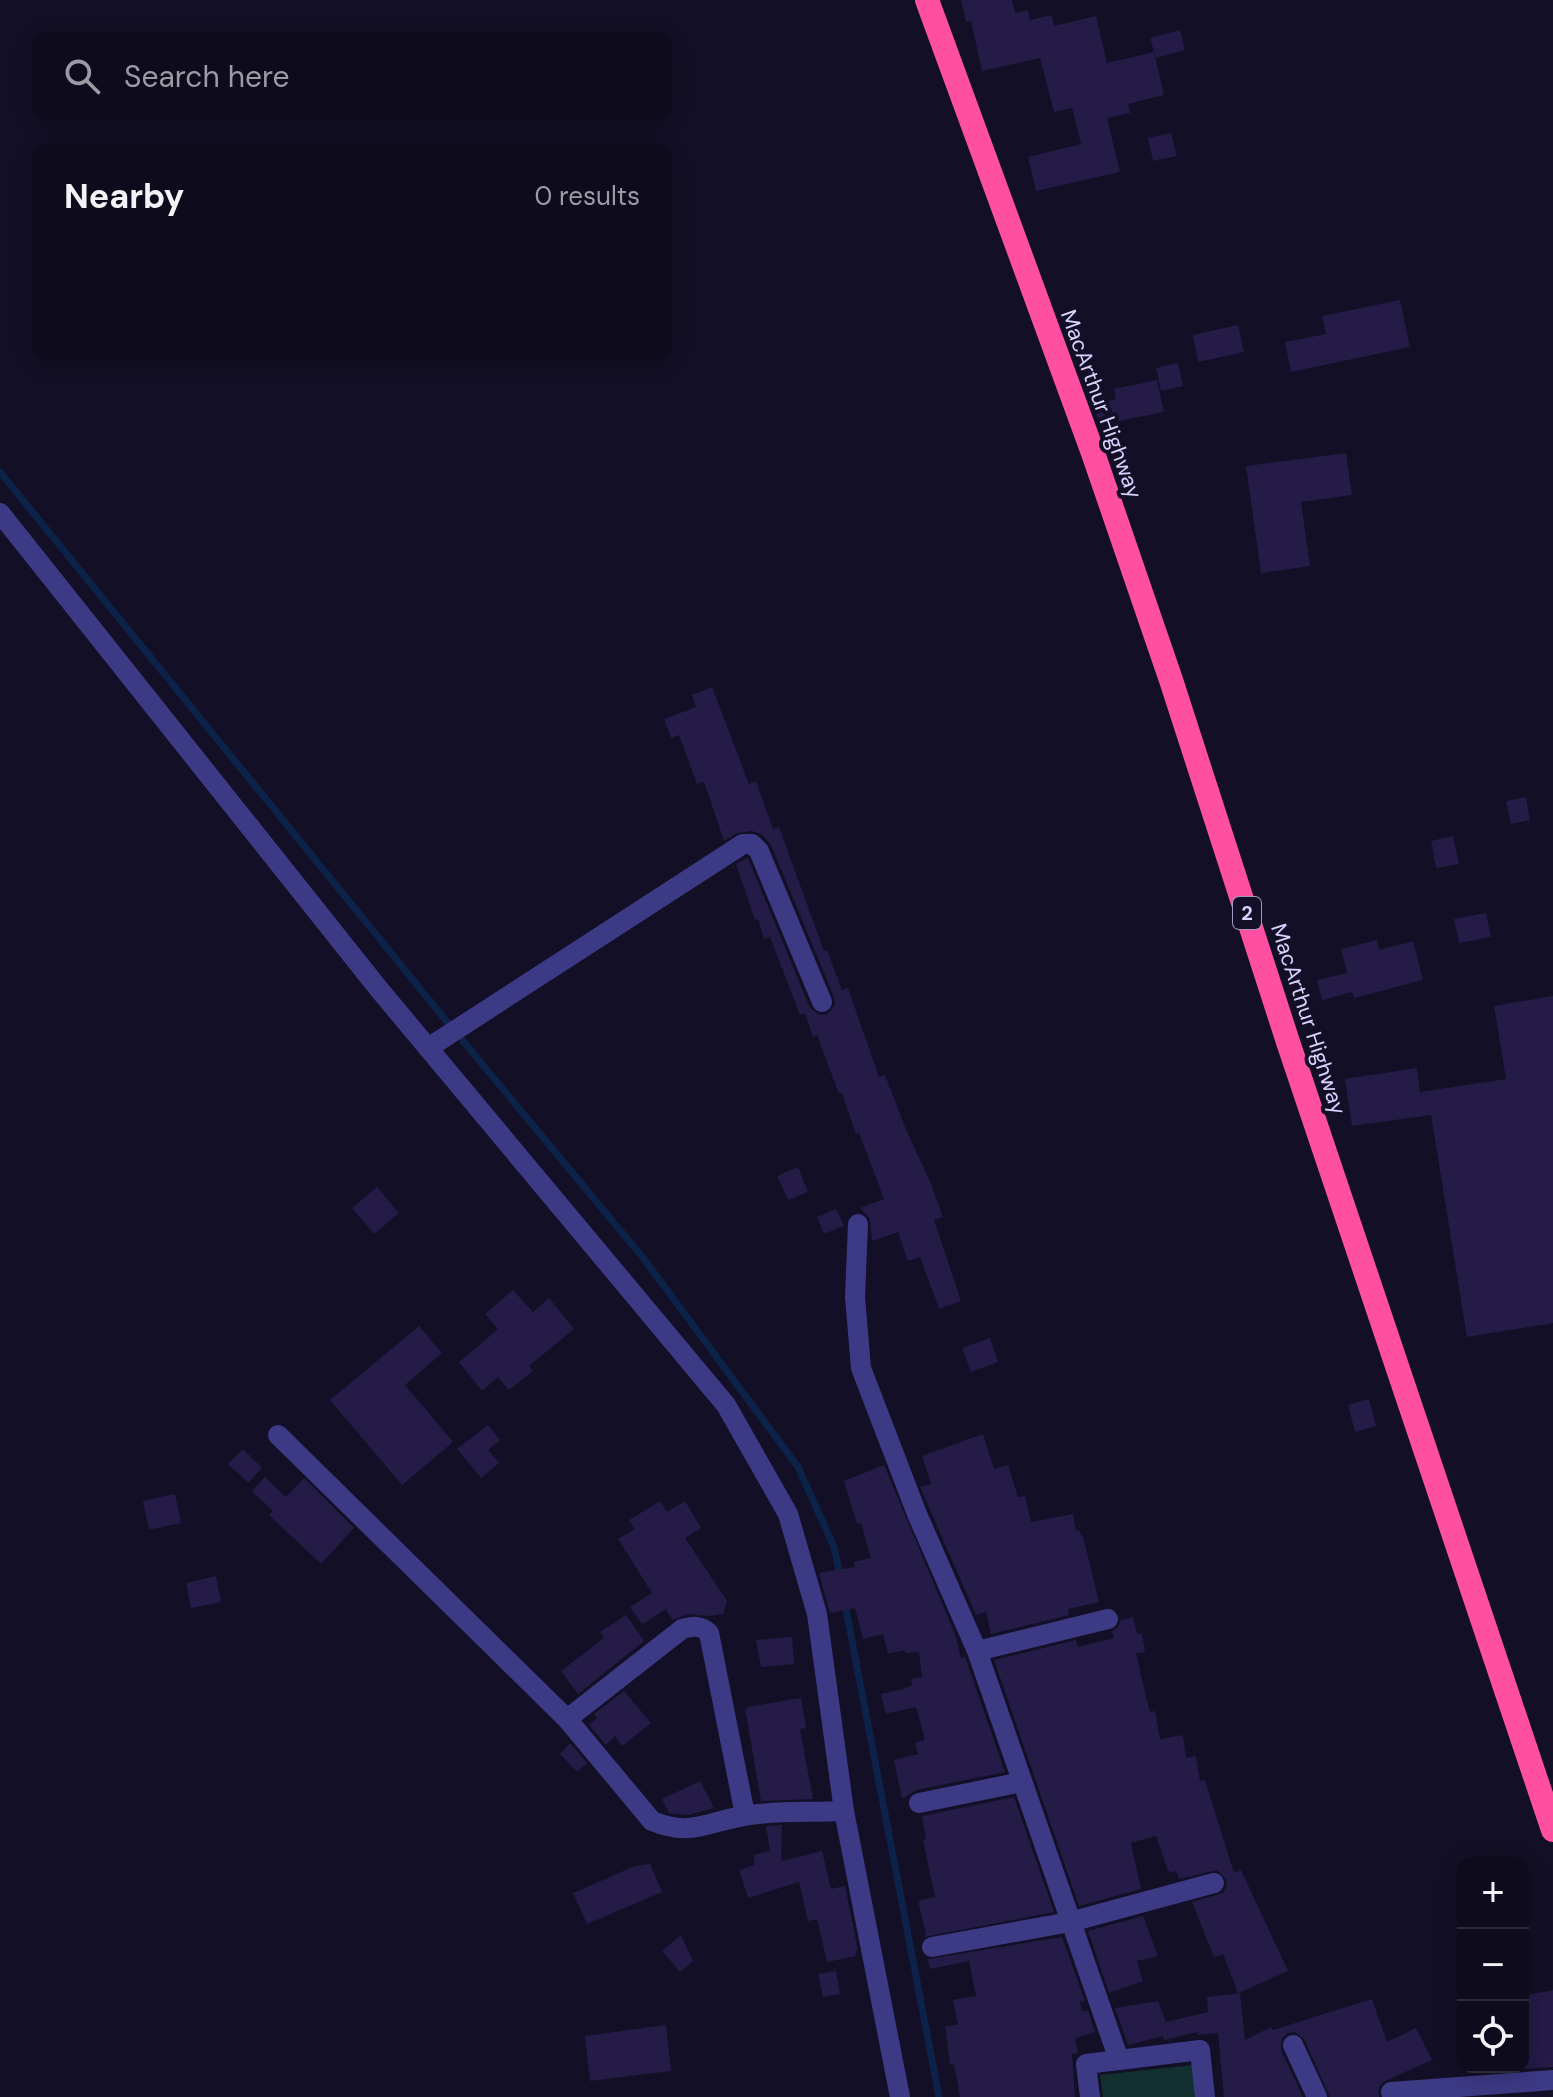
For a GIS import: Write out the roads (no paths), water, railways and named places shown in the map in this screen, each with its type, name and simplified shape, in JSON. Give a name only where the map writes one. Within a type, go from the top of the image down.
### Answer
[{"type":"highway","name":"MacArthur Highway","points":[[927,0],[1093,453],[1166,666],[1293,1057],[1553,1830]]},
{"type":"street","points":[[0,513],[428,1048],[726,1405],[788,1514],[817,1614],[844,1811],[900,2097]]},
{"type":"street","points":[[428,1048],[743,844],[752,844],[759,851],[822,1002]]},
{"type":"street","points":[[858,1224],[855,1297],[861,1368],[917,1514],[977,1651],[1119,2060]]},
{"type":"street","points":[[278,1435],[567,1719],[652,1821],[685,1830],[745,1815],[844,1811]]},
{"type":"street","points":[[977,1651],[1108,1619]]},
{"type":"street","points":[[567,1719],[682,1629],[694,1625],[705,1628],[709,1633],[745,1815]]},
{"type":"street","points":[[919,1803],[1022,1782]]},
{"type":"street","points":[[932,1947],[1070,1922],[1214,1883]]},
{"type":"street","points":[[1293,2045],[1317,2097]]},
{"type":"street","points":[[1090,2097],[1086,2064],[1200,2050],[1205,2097]]},
{"type":"street","points":[[1391,2092],[1553,2080]]},
{"type":"waterway","points":[[0,472],[448,1023]]},
{"type":"waterway","points":[[463,1041],[644,1259],[798,1467],[834,1547],[840,1576]]},
{"type":"waterway","points":[[845,1604],[939,2097]]}]
